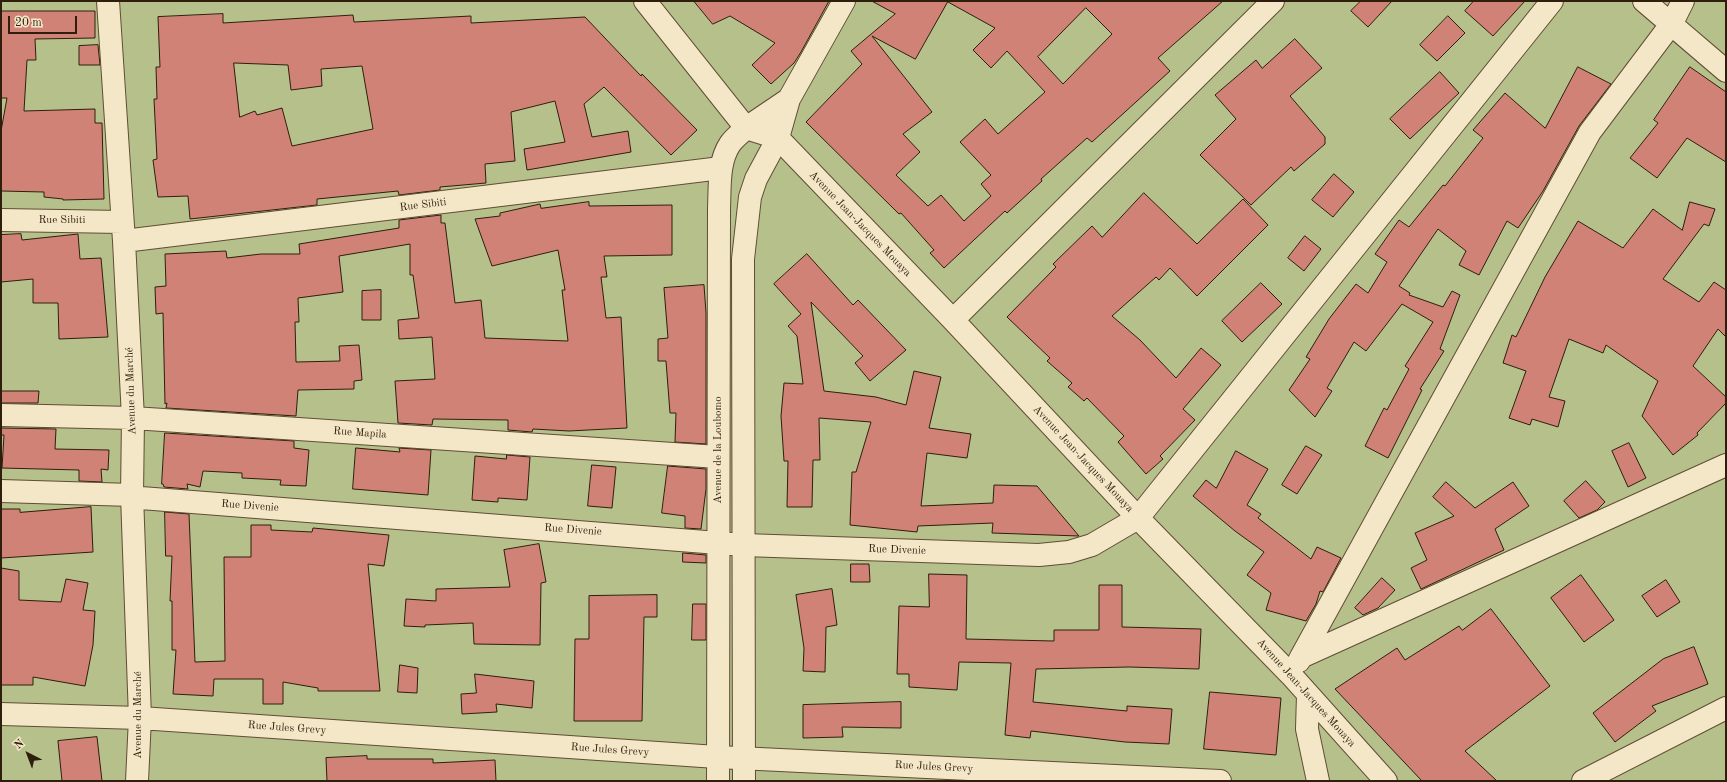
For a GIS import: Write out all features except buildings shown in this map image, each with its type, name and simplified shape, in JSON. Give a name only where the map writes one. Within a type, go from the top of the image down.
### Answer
[{"type":"street","name":"Avenue du Marché","points":[[108,1],[123,231],[133,418],[132,495],[140,718],[137,781]]},
{"type":"street","points":[[645,1],[746,128],[778,138]]},
{"type":"street","points":[[744,781],[743,259],[750,197],[756,179],[778,138],[789,99],[844,1]]},
{"type":"street","points":[[953,320],[1273,1]]},
{"type":"street","points":[[1138,518],[1552,1]]},
{"type":"street","points":[[1644,1],[1672,23],[1726,71]]},
{"type":"street","points":[[1296,666],[1590,132],[1672,23],[1683,1]]},
{"type":"street","name":"Avenue de la Loubomo","points":[[718,781],[718,259],[721,168],[724,156],[731,143],[746,128],[789,99]]},
{"type":"street","name":"Avenue Jean-Jacques Mouaya","points":[[778,138],[953,320],[1138,518],[1296,666],[1308,695],[1386,781]]},
{"type":"street","name":"Rue Sibiti","points":[[1,220],[123,231],[721,168]]},
{"type":"street","name":"Rue Mapila","points":[[1,415],[133,418],[718,457]]},
{"type":"street","points":[[1296,666],[1726,465]]},
{"type":"street","name":"Rue Divenie","points":[[1,491],[132,495],[141,498],[717,541],[744,545],[1039,555],[1069,552],[1092,545],[1138,518]]},
{"type":"street","points":[[1308,695],[1307,729],[1318,781]]},
{"type":"street","points":[[1582,781],[1726,708]]},
{"type":"street","name":"Rue Jules Grevy","points":[[1,714],[140,718],[717,757],[1220,781]]},
{"type":"green space","points":[[1,1],[1726,1],[1726,781],[1,781]]}]
